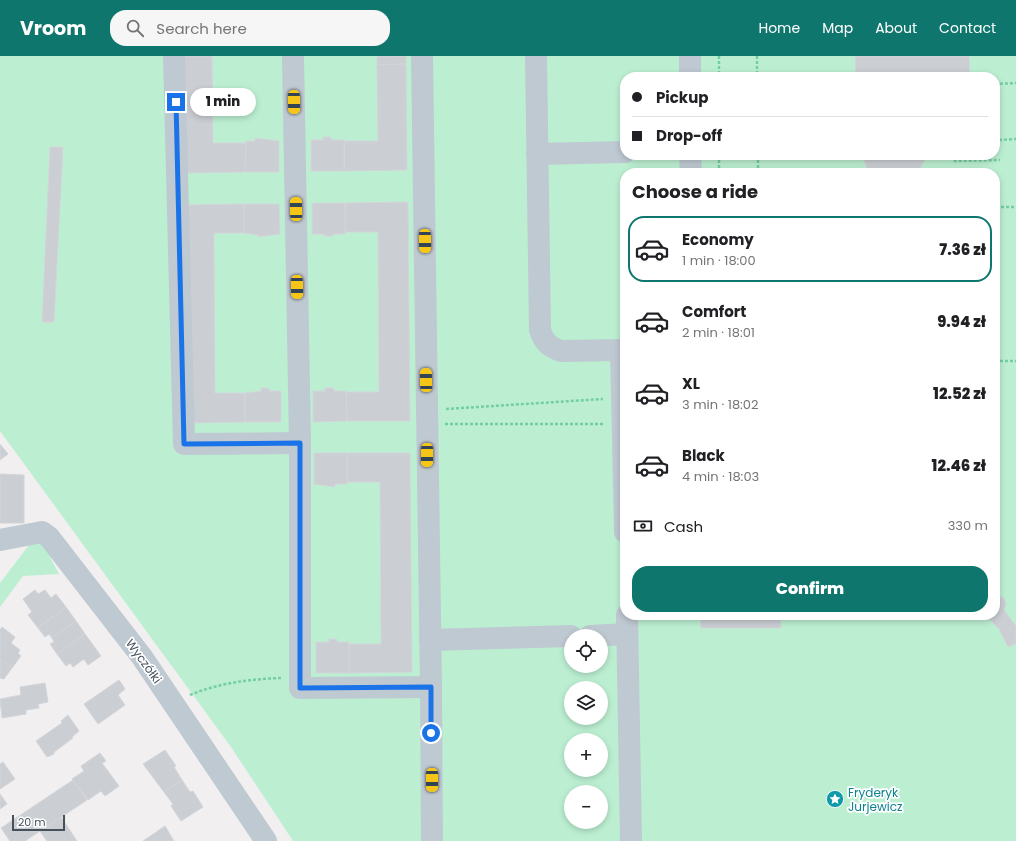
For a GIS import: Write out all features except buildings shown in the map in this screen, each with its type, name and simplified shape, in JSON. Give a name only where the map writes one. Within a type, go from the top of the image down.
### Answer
[{"type":"street","points":[[174,56],[184,444],[300,443]]},
{"type":"street","points":[[293,56],[300,443],[300,688],[431,687]]},
{"type":"street","points":[[422,56],[432,841]]},
{"type":"street","points":[[536,56],[540,330],[543,341],[551,348],[561,351],[620,350]]},
{"type":"street","points":[[690,56],[690,72]]},
{"type":"street","points":[[537,154],[620,152]]},
{"type":"street","name":"Wyczółki","points":[[1,544],[42,532],[49,537],[142,657],[266,841]]},
{"type":"street","points":[[608,630],[627,624],[631,841]]},
{"type":"street","points":[[430,640],[564,636]]},
{"type":"path","points":[[719,56],[719,72]]},
{"type":"path","points":[[757,56],[757,72]]},
{"type":"path","points":[[1000,84],[1016,83]]},
{"type":"path","points":[[1000,140],[1016,139]]},
{"type":"path","points":[[955,160],[1000,160]]},
{"type":"path","points":[[1000,207],[1016,207]]},
{"type":"path","points":[[1000,361],[1016,361]]},
{"type":"path","points":[[427,417],[604,399]]},
{"type":"path","points":[[427,417],[611,424]]},
{"type":"path","points":[[192,694],[228,684],[254,679],[300,678]]},
{"type":"green space","points":[[0,56],[1016,56],[1016,841],[293,841],[231,747],[0,431]]},
{"type":"green space","points":[[36,540],[48,549],[51,559],[59,574],[23,576],[0,607],[0,583],[29,545]]},
{"type":"place","name":"Fryderyk Jurjewicz","points":[[835,799]]},
{"type":"route","points":[[176,102],[184,444],[300,443],[300,688],[431,687],[431,733]]}]
